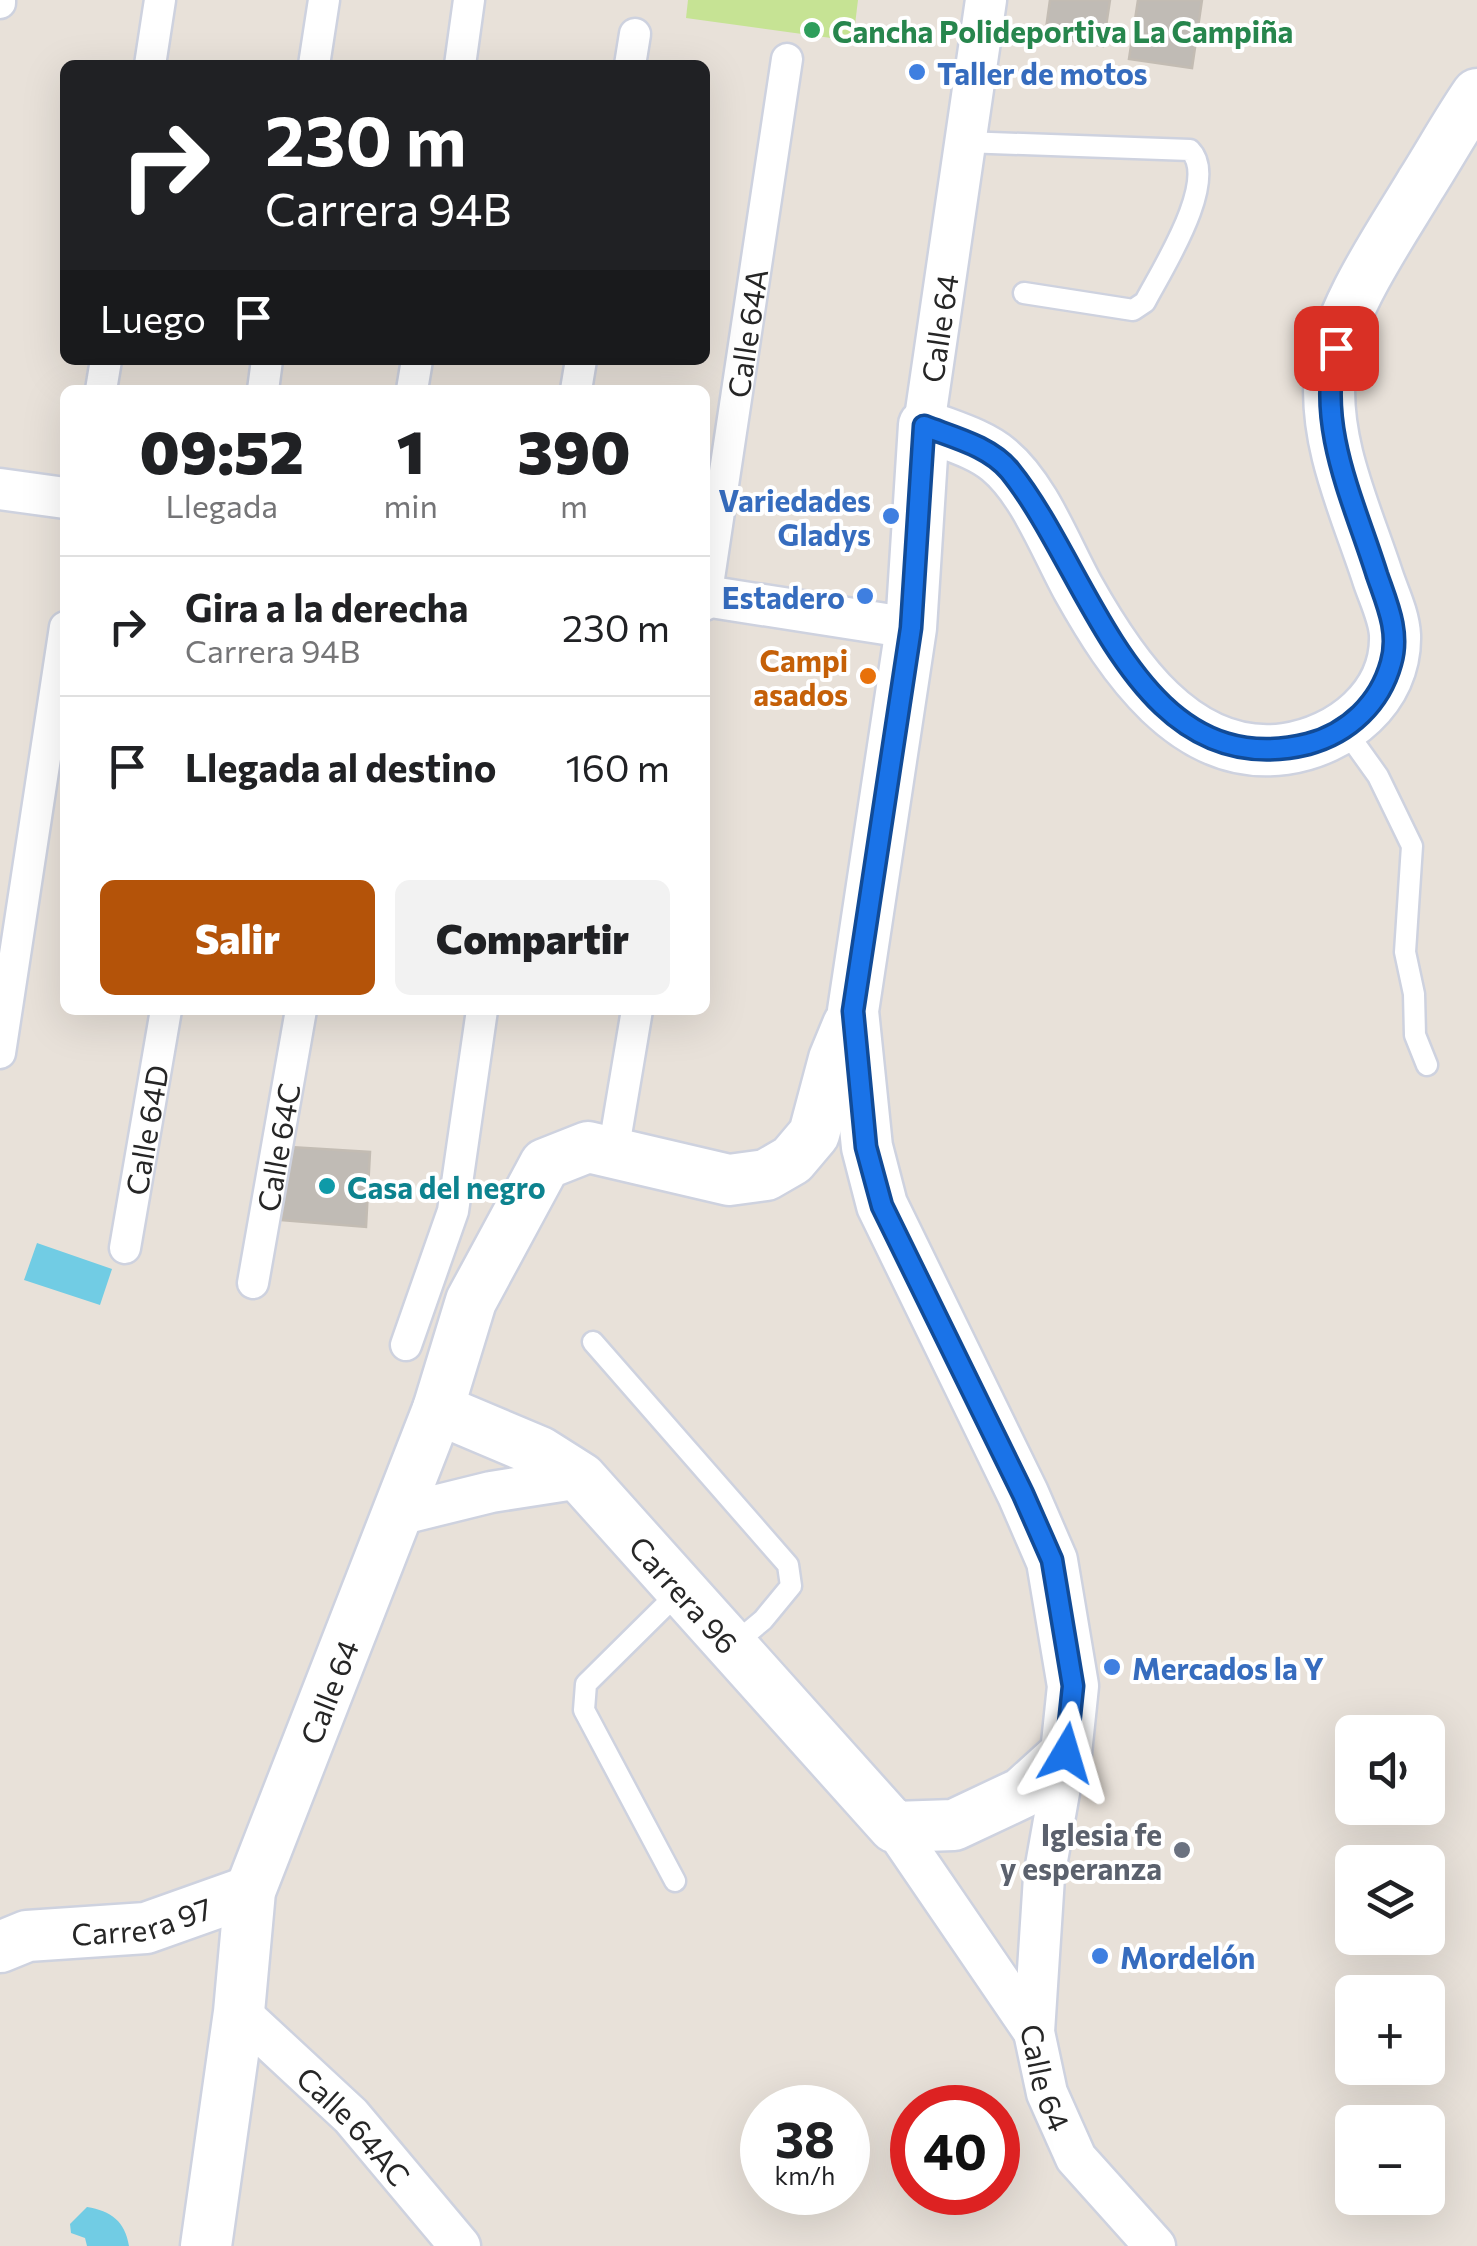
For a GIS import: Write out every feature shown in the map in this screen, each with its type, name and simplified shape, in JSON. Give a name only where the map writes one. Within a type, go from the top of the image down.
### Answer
[{"type":"street","points":[[151,60],[160,0]]},
{"type":"street","points":[[315,60],[324,0]]},
{"type":"street","points":[[461,60],[470,0]]},
{"type":"street","name":"Calle 64","points":[[206,2246],[240,2012],[250,1892],[438,1409],[470,1300],[545,1164],[588,1147],[729,1180],[766,1175],[792,1160],[814,1134],[834,1059],[853,1011],[911,628],[924,426],[986,0]]},
{"type":"street","points":[[631,60],[635,34]]},
{"type":"street","name":"Calle 64A","points":[[710,572],[787,59]]},
{"type":"street","points":[[924,426],[979,448],[1009,470],[1106,632],[1174,717],[1216,740],[1258,750],[1314,742],[1343,728],[1367,710],[1377,695],[1392,659],[1395,634],[1370,549],[1347,490],[1331,424],[1330,371],[1343,324],[1382,250],[1477,94]]},
{"type":"street","points":[[0,489],[60,497]]},
{"type":"street","points":[[710,600],[911,628]]},
{"type":"street","points":[[0,1053],[60,661]]},
{"type":"street","name":"Calle 64","points":[[853,1011],[866,1147],[882,1206],[1052,1560],[1073,1686],[1066,1753],[1044,1877],[1034,2032],[1047,2093],[1076,2158],[1154,2246]]},
{"type":"street","name":"Calle 64D","points":[[125,1248],[165,1015]]},
{"type":"street","name":"Calle 64C","points":[[253,1283],[300,1015]]},
{"type":"street","points":[[406,1345],[453,1211],[481,1015]]},
{"type":"street","points":[[617,1130],[636,1015]]},
{"type":"street","name":"Carrera 96","points":[[438,1409],[540,1452],[581,1478],[894,1827]]},
{"type":"street","points":[[398,1515],[491,1492],[581,1478]]},
{"type":"street","points":[[894,1827],[954,1826],[1022,1793],[1066,1753]]},
{"type":"street","points":[[894,1827],[1034,2032]]},
{"type":"street","name":"Carrera 97","points":[[9,1938],[146,1928],[250,1892]]},
{"type":"street","name":"Calle 64AC","points":[[240,2012],[350,2116],[460,2246]]},
{"type":"lane","points":[[964,142],[1190,150],[1200,166],[1191,213],[1140,307],[1134,310],[1024,292]]},
{"type":"lane","points":[[1343,728],[1378,776],[1412,846],[1405,952],[1414,994],[1415,1036],[1428,1065]]},
{"type":"lane","points":[[593,1342],[788,1565],[791,1586],[763,1620],[732,1647]]},
{"type":"lane","points":[[675,1880],[584,1710],[586,1684],[681,1590]]},
{"type":"green space","name":"Cancha Polideportiva La Campiña","points":[[688,0],[858,0],[853,41],[686,18]]},
{"type":"water","points":[[37,1243],[112,1269],[100,1305],[24,1280]]},
{"type":"water","points":[[87,2207],[116,2219],[129,2246],[87,2246],[85,2238],[71,2233],[70,2224]]},
{"type":"building","points":[[1050,0],[1110,0],[1103,46],[1045,36]]},
{"type":"building","points":[[1138,0],[1202,0],[1192,68],[1129,59]]},
{"type":"building","name":"Casa del negro","points":[[290,1147],[370,1152],[366,1227],[282,1220]]},
{"type":"place","name":"Cancha Polideportiva La Campiña","points":[[812,30]]},
{"type":"place","name":"Taller de motos","points":[[917,72]]},
{"type":"place","name":"Variedades Gladys","points":[[891,516]]},
{"type":"place","name":"Estadero","points":[[865,596]]},
{"type":"place","name":"Campi asados","points":[[868,676]]},
{"type":"place","name":"Casa del negro","points":[[327,1186]]},
{"type":"place","name":"Mercados la Y","points":[[1112,1667]]},
{"type":"place","name":"Iglesia fe y esperanza","points":[[1182,1850]]},
{"type":"place","name":"Mordelón","points":[[1100,1956]]},
{"type":"route","points":[[1066,1753],[1073,1686],[1052,1560],[882,1206],[866,1147],[853,1011],[911,628],[924,426],[979,448],[1009,470],[1106,632],[1174,717],[1234,746],[1282,749],[1314,742],[1352,723],[1377,695],[1392,659],[1395,634],[1387,601],[1347,490],[1331,424],[1330,371],[1336,348]]}]
